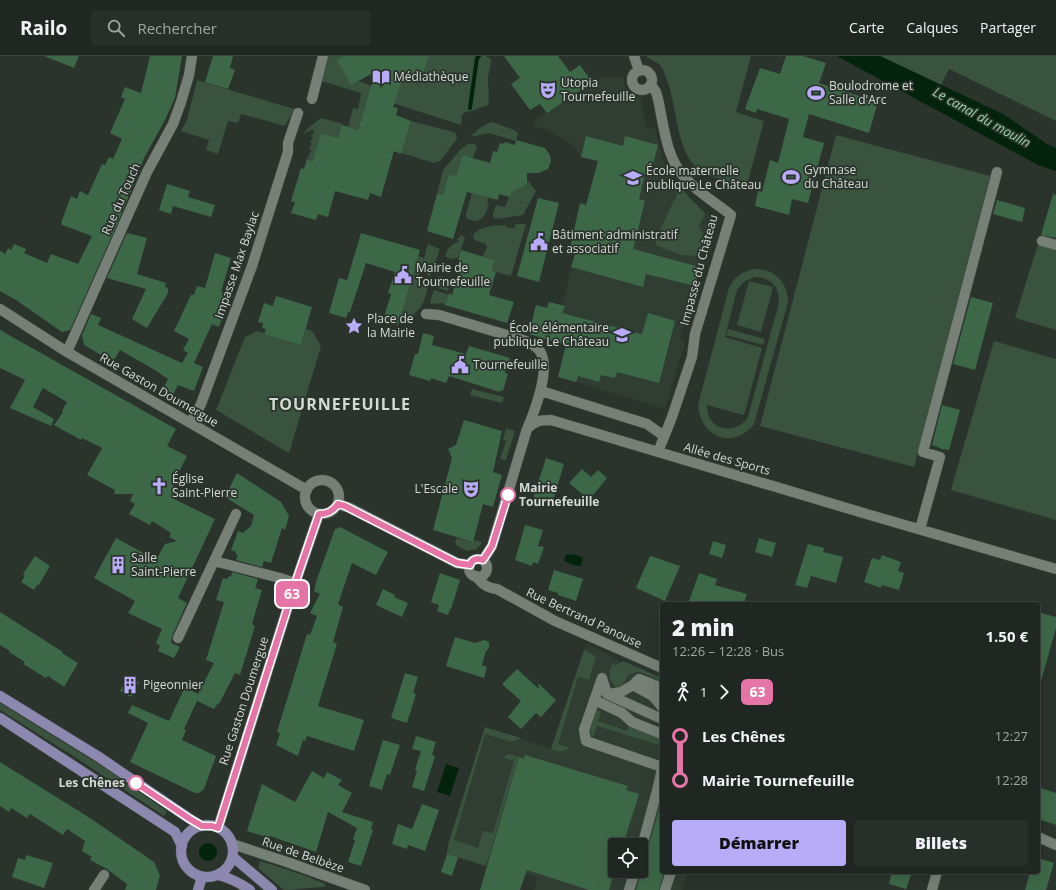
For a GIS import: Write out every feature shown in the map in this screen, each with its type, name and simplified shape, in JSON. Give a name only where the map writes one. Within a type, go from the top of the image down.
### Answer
[{"type":"main road","points":[[0,696],[99,757],[202,826]]},
{"type":"main road","points":[[0,718],[174,832],[182,846]]},
{"type":"main road","points":[[212,826],[218,828],[226,834],[232,844],[233,857],[230,865],[225,871],[218,875],[202,877],[191,871],[184,862],[182,846],[184,839],[189,832],[195,828],[212,826]]},
{"type":"main road","points":[[233,857],[270,888]]},
{"type":"main road","points":[[218,875],[228,878],[250,890]]},
{"type":"main road","points":[[198,890],[202,877]]},
{"type":"street","name":"Rue du Touch","points":[[67,352],[147,172],[172,124],[181,102],[189,75],[192,56]]},
{"type":"street","points":[[312,99],[323,56]]},
{"type":"street","points":[[634,56],[639,71]]},
{"type":"street","points":[[639,71],[645,71],[652,78],[650,85],[645,90],[634,87],[632,80],[633,76],[639,71]]},
{"type":"street","name":"Impasse du Château","points":[[650,85],[656,92],[669,149],[674,163],[686,180],[730,215],[695,334],[692,357],[664,436]]},
{"type":"street","name":"Impasse Max Baylac","points":[[191,422],[202,404],[252,266],[288,152],[288,143],[298,113]]},
{"type":"street","points":[[920,530],[940,457],[923,452],[997,172]]},
{"type":"street","points":[[1042,240],[1056,245]]},
{"type":"street","name":"Rue Gaston Doumergue","points":[[0,309],[67,352],[307,490]]},
{"type":"street","points":[[426,314],[439,315],[530,342],[539,350],[543,362],[541,391],[527,429],[492,546],[483,560]]},
{"type":"street","points":[[541,391],[646,424],[664,436],[658,452]]},
{"type":"street","name":"Allée des Sports","points":[[527,429],[532,423],[540,420],[550,420],[1056,569]]},
{"type":"street","points":[[316,482],[329,482],[336,489],[339,498],[338,504],[328,513],[319,514],[314,512],[307,505],[307,490],[316,482]]},
{"type":"street","points":[[338,504],[350,508],[457,563],[470,565]]},
{"type":"street","points":[[178,638],[236,514]]},
{"type":"street","name":"Rue Gaston Doumergue","points":[[218,828],[295,583],[319,514]]},
{"type":"street","points":[[487,570],[482,576],[476,576],[470,571],[470,565],[472,561],[476,559],[483,560],[497,589]]},
{"type":"street","points":[[214,561],[295,583]]},
{"type":"street","name":"Rue Bertrand Panouse","points":[[476,576],[480,582],[489,588],[497,589],[555,621],[660,667]]},
{"type":"street","points":[[660,718],[607,694],[602,678],[584,730],[586,741],[660,767]]},
{"type":"street","points":[[607,694],[621,692],[633,685],[639,679],[660,687]]},
{"type":"street","points":[[633,685],[659,698]]},
{"type":"street","points":[[594,700],[622,713],[632,722],[660,733]]},
{"type":"street","points":[[644,838],[660,776]]},
{"type":"street","points":[[1040,838],[1056,845]]},
{"type":"street","name":"Rue de Belbèze","points":[[232,844],[365,890]]},
{"type":"street","points":[[665,890],[670,874]]},
{"type":"street","points":[[932,890],[936,874]]},
{"type":"street","points":[[94,890],[104,875]]},
{"type":"street","points":[[629,890],[633,878]]},
{"type":"shaded area","points":[[329,56],[347,56],[358,81],[397,95],[404,75],[421,80],[429,56],[486,56],[491,59],[488,76],[488,105],[465,112],[461,116],[461,125],[368,95],[358,130],[348,127],[353,108],[358,109],[361,93],[321,81]]},
{"type":"shaded area","points":[[646,56],[751,56],[736,112],[764,121],[747,185],[708,175],[698,169],[691,161],[681,140],[670,91],[663,69],[659,64]]},
{"type":"shaded area","points":[[880,56],[1056,56],[1056,121],[949,69],[941,85]]},
{"type":"shaded area","points":[[601,77],[623,77],[626,91],[641,99],[646,128],[655,127],[661,155],[667,171],[712,219],[680,337],[685,343],[665,409],[559,377],[565,348],[569,337],[552,341],[529,334],[536,305],[547,308],[549,302],[562,305],[575,254],[569,252],[579,216],[577,216],[580,203],[586,205],[598,161],[581,157],[573,146],[557,135],[545,129],[533,126],[534,121]]},
{"type":"shaded area","points":[[197,80],[294,109],[285,126],[241,114],[238,123],[228,121],[218,154],[206,150],[209,140],[181,131],[187,120]]},
{"type":"shaded area","points":[[321,118],[343,124],[336,143],[315,161],[307,159],[311,151],[309,147],[312,145],[310,141],[313,139],[311,135],[314,133],[313,129],[303,134],[309,127]]},
{"type":"shaded area","points":[[411,121],[454,132],[456,134],[457,139],[440,161],[434,163],[401,153]]},
{"type":"shaded area","points":[[492,122],[514,130],[518,133],[516,141],[489,133],[470,137],[480,128]]},
{"type":"shaded area","points":[[836,135],[990,176],[914,467],[760,426]]},
{"type":"shaded area","points":[[468,144],[474,144],[477,146],[473,158],[462,155],[456,176],[449,174],[443,195],[437,194],[443,170],[461,149]]},
{"type":"shaded area","points":[[528,181],[536,191],[523,215],[497,219],[493,217],[496,205],[505,207],[513,187],[526,185]]},
{"type":"shaded area","points":[[680,188],[705,214],[699,226],[705,236],[697,256],[681,255],[656,245],[655,240]]},
{"type":"shaded area","points":[[472,193],[489,198],[487,203],[489,204],[484,216],[475,221],[466,218]]},
{"type":"shaded area","points":[[516,224],[526,224],[511,276],[492,271],[495,260],[483,256],[487,247],[486,244],[474,240],[473,235],[480,229],[505,225],[508,228],[514,228]]},
{"type":"shaded area","points":[[462,235],[465,238],[458,258],[451,259],[445,256],[450,247],[459,242],[457,239]]},
{"type":"shaded area","points":[[428,244],[440,249],[430,277],[425,272],[420,273],[418,279],[421,285],[429,283],[425,299],[419,310],[410,317],[400,315],[418,256],[424,258]]},
{"type":"shaded area","points":[[1038,244],[1056,250],[1056,330],[1015,318]]},
{"type":"shaded area","points":[[761,269],[778,278],[785,288],[788,302],[754,424],[746,432],[737,437],[719,437],[705,426],[700,416],[698,405],[729,288],[736,278],[749,270]],"holes":[[[755,277],[771,282],[777,290],[779,300],[778,306],[748,417],[736,427],[729,429],[722,428],[711,420],[708,414],[707,405],[744,415],[762,348],[725,337],[737,290],[745,281]]]},
{"type":"shaded area","points":[[438,276],[451,280],[448,291],[435,287]]},
{"type":"shaded area","points":[[749,281],[773,287],[761,332],[737,325]]},
{"type":"shaded area","points":[[434,290],[447,294],[448,296],[445,305],[442,303],[431,304],[430,301]]},
{"type":"shaded area","points":[[306,329],[312,331],[321,346],[289,453],[216,410],[245,337],[257,331],[301,345]]},
{"type":"shaded area","points":[[728,329],[765,339],[763,345],[726,335]]},
{"type":"shaded area","points":[[994,341],[1056,359],[1056,520],[951,490]]},
{"type":"shaded area","points":[[472,389],[504,397],[502,403],[470,395]]},
{"type":"shaded area","points":[[506,428],[515,431],[506,460],[500,459],[506,441],[503,440]]},
{"type":"shaded area","points":[[457,538],[482,543],[477,549],[467,551],[457,546],[455,542]]},
{"type":"shaded area","points":[[586,643],[660,683],[660,874],[687,874],[683,890],[534,890],[537,877],[448,845],[485,727],[551,749]]},
{"type":"shaded area","points":[[584,650],[596,657],[589,680],[578,677],[558,744],[570,748],[561,752],[556,751],[551,749]]},
{"type":"shaded area","points":[[623,661],[660,677],[660,681],[640,672],[636,672],[628,675],[623,685],[616,687],[610,678],[609,671],[612,665],[616,665]]},
{"type":"shaded area","points":[[0,703],[102,766],[167,811],[164,816],[0,710]]},
{"type":"shaded area","points":[[596,709],[601,712],[598,721],[627,731],[630,724],[660,736],[660,745],[597,726],[594,736],[591,735],[590,728]]},
{"type":"shaded area","points":[[485,727],[521,738],[512,742],[485,734],[454,840],[478,848],[483,831],[493,833],[514,761],[504,758],[509,754],[519,757],[486,866],[447,854],[448,845]]},
{"type":"shaded area","points":[[260,861],[301,874],[317,880],[325,885],[324,887],[284,890],[258,868]]},
{"type":"water","name":"Le canal du moulin","points":[[837,56],[880,56],[1003,114],[1047,144],[1056,148],[1056,171],[1038,165]]},
{"type":"water","points":[[566,554],[576,555],[583,558],[581,566],[572,565],[564,561]]},
{"type":"water","points":[[446,764],[459,768],[450,796],[437,792]]},
{"type":"water","points":[[208,843],[214,846],[217,852],[214,858],[208,861],[202,858],[199,852],[202,846]]},
{"type":"building","points":[[44,56],[79,56],[74,68]]},
{"type":"building","points":[[150,56],[182,56],[175,98],[164,122],[144,158],[119,220],[70,330],[62,332],[16,300],[0,291],[0,251],[5,254],[8,248],[11,250],[14,244],[26,249],[24,253],[47,263],[51,254],[78,264],[92,236],[62,225],[61,223],[71,196],[77,199],[80,191],[88,195],[102,164],[105,165],[109,157],[113,159],[122,139],[110,133],[125,99],[121,97],[125,87],[141,93]]},
{"type":"building","points":[[213,56],[233,56],[230,68],[235,70],[228,89],[205,82]]},
{"type":"building","points":[[344,56],[429,56],[421,80],[404,75],[393,107],[398,108],[396,115],[411,121],[401,154],[394,151],[381,197],[370,193],[368,200],[335,191],[328,217],[318,214],[316,220],[291,213],[295,202],[291,201],[301,168],[304,169],[307,159],[313,161],[321,134],[338,138],[342,125],[358,130],[375,72],[351,85],[337,60]]},
{"type":"building","name":"Utopia Tournefeuille","points":[[504,56],[558,56],[570,72],[580,65],[592,82],[547,113],[540,104],[530,110],[511,84],[520,78]]},
{"type":"building","points":[[786,56],[803,56],[826,63],[819,83],[878,102],[869,133],[809,114],[803,137],[824,143],[808,203],[792,199],[789,215],[755,206],[758,191],[762,192],[770,160],[778,163],[789,119],[757,109],[756,113],[745,109],[760,68],[780,74]]},
{"type":"building","points":[[586,136],[623,146],[625,136],[658,145],[650,176],[645,174],[639,199],[645,201],[633,249],[700,267],[695,286],[646,274],[643,287],[571,267],[575,254],[569,252],[580,203],[586,205],[598,161],[581,157]]},
{"type":"building","points":[[516,140],[545,148],[550,155],[551,161],[548,169],[539,173],[527,173],[527,184],[512,192],[510,197],[499,194],[498,200],[467,192],[453,239],[427,231],[437,194],[443,195],[449,174],[456,176],[462,155],[490,163],[493,151],[497,152],[500,143],[504,144],[505,142],[515,145]]},
{"type":"building","points":[[167,184],[190,191],[188,197],[215,205],[211,217],[173,206],[171,214],[159,210]]},
{"type":"building","points":[[1053,194],[1056,195],[1056,238],[1041,235]]},
{"type":"building","points":[[538,198],[559,203],[539,282],[517,276]]},
{"type":"building","points":[[997,200],[1025,208],[1022,222],[993,214]]},
{"type":"building","points":[[127,233],[147,238],[137,274],[166,283],[165,287],[168,288],[168,293],[147,328],[132,319],[146,289],[107,278]]},
{"type":"building","name":"Mairie de Tournefeuille","points":[[361,233],[420,250],[398,325],[383,320],[391,294],[388,293],[395,272],[366,263],[350,312],[348,312],[346,318],[329,313],[339,278],[347,280]]},
{"type":"building","points":[[461,250],[495,260],[492,271],[496,272],[489,295],[514,302],[507,323],[445,305],[449,293],[452,295],[462,262],[458,261]]},
{"type":"building","points":[[215,253],[231,258],[221,292],[229,295],[219,327],[212,324],[194,363],[203,367],[194,391],[178,385],[172,397],[162,391],[168,379],[153,369],[120,350],[113,362],[84,345],[82,335],[91,314],[101,318],[98,325],[182,363],[188,353],[183,350],[189,339],[174,331],[191,295],[194,295],[197,286],[205,288]]},
{"type":"building","points":[[276,296],[312,307],[301,345],[264,334],[266,329],[262,328],[263,323],[258,322],[264,303],[273,306]]},
{"type":"building","points":[[971,297],[993,303],[975,370],[953,364]]},
{"type":"building","points":[[549,302],[565,306],[562,313],[642,334],[648,313],[675,321],[659,383],[617,372],[615,378],[601,375],[599,382],[578,376],[576,382],[558,377],[566,345],[529,334],[536,305],[547,308]]},
{"type":"building","points":[[0,330],[176,429],[167,446],[187,456],[172,485],[176,487],[172,494],[176,496],[174,499],[215,519],[178,598],[187,603],[172,636],[171,643],[180,647],[174,658],[158,651],[160,646],[156,643],[162,629],[128,613],[135,601],[94,578],[116,538],[156,560],[165,544],[177,541],[169,537],[171,533],[152,521],[150,525],[129,514],[135,504],[130,501],[133,494],[114,494],[115,490],[87,475],[102,448],[82,438],[81,440],[54,425],[63,412],[62,411],[67,402],[43,388],[33,407],[54,419],[51,426],[10,408],[25,380],[0,368]]},
{"type":"building","name":"Tournefeuille","points":[[423,333],[434,336],[432,345],[466,354],[469,346],[510,358],[505,373],[508,374],[503,391],[500,390],[500,392],[449,376],[446,383],[431,378],[430,381],[409,375],[415,354],[418,354]]},
{"type":"building","points":[[942,405],[960,410],[949,450],[943,450],[932,445]]},
{"type":"building","name":"L'Escale","points":[[464,420],[502,431],[493,472],[502,475],[493,507],[483,504],[473,542],[433,530],[452,458],[448,449],[456,445]]},
{"type":"building","points":[[546,458],[564,464],[552,504],[533,499]]},
{"type":"building","points":[[582,469],[591,477],[598,470],[607,478],[589,500],[569,483]]},
{"type":"building","points":[[237,473],[281,502],[289,516],[285,530],[282,528],[271,563],[264,561],[262,567],[236,560],[238,555],[236,555],[236,552],[231,550],[238,531],[243,533],[251,526],[254,515],[225,497]]},
{"type":"building","points":[[525,525],[543,530],[538,546],[544,547],[538,564],[533,562],[532,566],[515,560]]},
{"type":"building","points":[[340,527],[388,552],[376,575],[352,563],[338,604],[343,607],[333,642],[337,644],[318,706],[364,720],[354,751],[307,736],[305,741],[303,740],[298,756],[276,745],[280,733],[277,732],[307,634],[310,635],[317,616],[310,613],[320,594],[314,591],[316,582],[335,529]]},
{"type":"building","points":[[759,538],[776,543],[772,557],[755,552]]},
{"type":"building","points":[[713,541],[726,545],[722,558],[709,554]]},
{"type":"building","points":[[808,544],[824,548],[823,552],[843,557],[836,583],[811,576],[807,588],[795,585]]},
{"type":"building","points":[[882,555],[901,562],[898,571],[904,573],[899,590],[882,585],[881,588],[864,582],[872,558],[880,560]]},
{"type":"building","points":[[35,556],[50,566],[39,585],[38,584],[34,590],[21,582],[25,576],[23,574]]},
{"type":"building","points":[[650,556],[680,566],[665,601],[636,588]]},
{"type":"building","points":[[554,570],[583,579],[576,601],[548,590]]},
{"type":"building","points":[[232,572],[258,579],[255,588],[262,590],[252,624],[255,626],[240,675],[235,673],[219,704],[218,703],[214,709],[197,701],[184,729],[186,730],[182,740],[216,756],[204,789],[199,793],[195,793],[130,762],[148,723],[128,713],[132,705],[169,721],[185,687],[198,694],[214,663],[206,660],[224,602],[216,600],[223,578],[227,579],[229,576],[231,577]]},
{"type":"building","points":[[440,573],[460,580],[448,615],[437,611],[439,605],[431,602]]},
{"type":"building","points":[[699,573],[717,579],[715,585],[747,594],[745,602],[689,602]]},
{"type":"building","points":[[383,589],[395,595],[394,597],[408,603],[402,617],[376,605]]},
{"type":"building","points":[[0,612],[78,663],[64,687],[48,676],[46,678],[23,664],[25,662],[0,645]]},
{"type":"building","points":[[1040,613],[1056,617],[1056,628],[1041,681]]},
{"type":"building","points":[[455,637],[475,643],[484,640],[489,642],[489,648],[486,651],[482,665],[487,667],[484,678],[446,666]]},
{"type":"building","points":[[517,669],[539,689],[538,683],[556,700],[541,717],[536,713],[521,729],[508,717],[521,701],[502,684]]},
{"type":"building","points":[[405,673],[418,677],[413,693],[416,694],[407,723],[391,718]]},
{"type":"building","name":"Pigeonnier","points":[[128,676],[139,682],[131,697],[120,691]]},
{"type":"building","points":[[416,736],[436,742],[432,755],[435,756],[424,791],[412,787],[417,771],[415,770],[421,751],[412,749]]},
{"type":"building","points":[[383,740],[400,745],[390,775],[387,774],[382,790],[369,786]]},
{"type":"building","points":[[525,755],[628,786],[626,790],[639,794],[625,838],[608,838],[608,878],[613,878],[609,890],[589,890],[527,870],[520,890],[480,890],[519,757],[524,759]]},
{"type":"building","points":[[0,762],[90,818],[154,862],[160,875],[156,890],[125,890],[127,884],[107,869],[90,860],[92,857],[82,851],[85,841],[67,829],[63,835],[30,814],[27,818],[11,808],[9,812],[0,806]]},
{"type":"building","points":[[312,771],[324,778],[327,772],[342,780],[338,785],[352,793],[342,812],[373,822],[371,829],[373,830],[361,866],[348,862],[357,828],[328,812],[316,852],[270,836],[270,838],[247,831],[262,784],[295,802]]},
{"type":"building","points":[[1040,788],[1056,793],[1056,825],[1040,820]]},
{"type":"building","points":[[422,804],[439,810],[425,851],[408,845],[407,849],[392,844],[398,824],[412,829]]},
{"type":"building","points":[[660,809],[660,874],[663,874],[659,890],[636,890],[639,878],[648,878],[648,848]]},
{"type":"building","points":[[447,854],[458,857],[452,876],[441,872]]},
{"type":"building","points":[[26,855],[53,863],[44,888],[12,877],[18,858],[25,860]]},
{"type":"building","points":[[1040,859],[1054,863],[1046,890],[1025,890],[1029,874],[1040,874]]},
{"type":"building","points":[[892,874],[911,874],[906,889],[889,884]]},
{"type":"waterway","points":[[470,108],[477,58],[479,56]]},
{"type":"bus line","name":"63","points":[[136,783],[202,826],[212,826],[218,828],[296,581],[319,514],[332,511],[338,504],[345,506],[457,563],[470,565],[470,563],[476,559],[483,560],[492,546],[508,495]]},
{"type":"place","name":"Médiathèque","points":[[381,77]]},
{"type":"place","name":"Utopia Tournefeuille","points":[[548,90]]},
{"type":"place","name":"Boulodrome et Salle d'Arc","points":[[816,93]]},
{"type":"place","name":"Gymnase du Château","points":[[791,177]]},
{"type":"place","name":"École maternelle publique Le Château","points":[[633,178]]},
{"type":"place","name":"Bâtiment administratif et associatif","points":[[539,242]]},
{"type":"place","name":"Mairie de Tournefeuille","points":[[403,275]]},
{"type":"place","name":"Place de la Mairie","points":[[354,326]]},
{"type":"place","name":"École élémentaire publique Le Château","points":[[622,335]]},
{"type":"place","name":"Tournefeuille","points":[[460,365]]},
{"type":"place","name":"Église Saint-Pierre","points":[[159,486]]},
{"type":"place","name":"L'Escale","points":[[471,489]]},
{"type":"place","name":"Mairie Tournefeuille","points":[[508,495]]},
{"type":"place","name":"Salle Saint-Pierre","points":[[118,565]]},
{"type":"place","name":"Pigeonnier","points":[[130,685]]},
{"type":"place","name":"Les Chênes","points":[[136,783]]},
{"type":"district","name":"TOURNEFEUILLE","points":[[340,404]]}]
